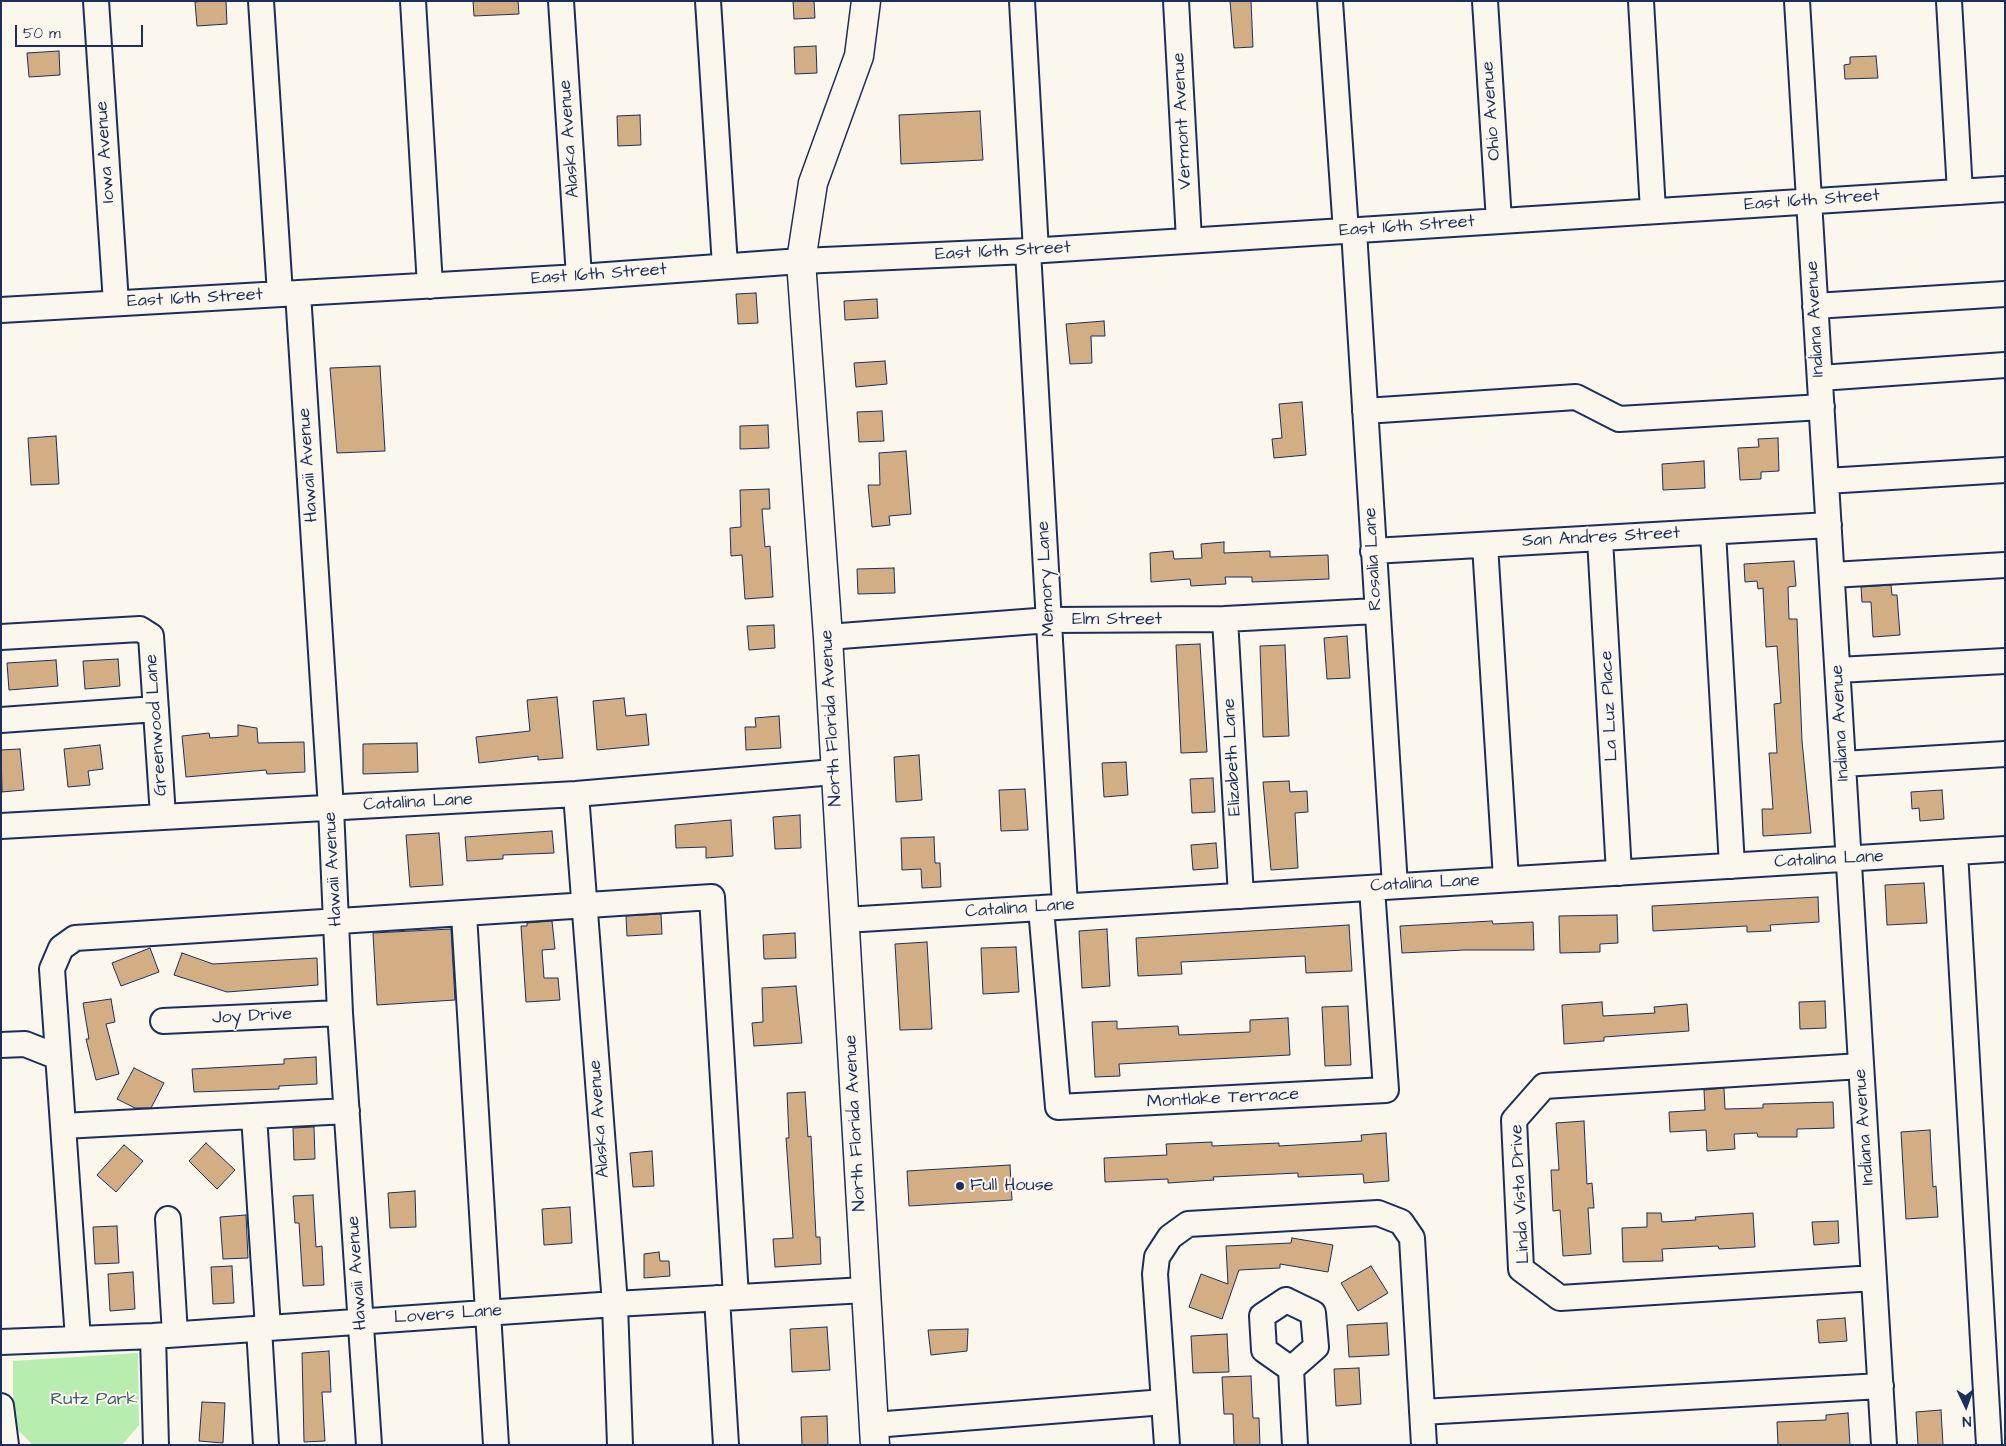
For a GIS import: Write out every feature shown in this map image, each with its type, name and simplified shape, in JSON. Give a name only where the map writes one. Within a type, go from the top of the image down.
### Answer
[{"type":"main road","name":"North Florida Avenue","points":[[866,1],[859,56],[813,183],[801,261],[828,637],[834,772],[845,920],[865,1290],[875,1435]]},
{"type":"street","name":"Iowa Avenue","points":[[96,1],[116,304]]},
{"type":"street","name":"Hawaii Avenue","points":[[262,1],[289,294],[331,808],[340,1013],[369,1445]]},
{"type":"street","points":[[413,1],[430,286]]},
{"type":"street","name":"Alaska Avenue","points":[[561,1],[579,277]]},
{"type":"street","points":[[708,1],[725,266]]},
{"type":"street","name":"Memory Lane","points":[[1022,1],[1032,251],[1065,906]]},
{"type":"street","name":"Vermont Avenue","points":[[1176,1],[1189,240]]},
{"type":"street","name":"Rosalia Lane","points":[[1330,1],[1365,411],[1374,551],[1384,887]]},
{"type":"street","name":"Ohio Avenue","points":[[1485,1],[1499,221]]},
{"type":"street","points":[[1641,1],[1653,211]]},
{"type":"street","name":"Indiana Avenue","points":[[1797,1],[1884,1445]]},
{"type":"street","points":[[1949,1],[1960,192]]},
{"type":"street","name":"East 16th Street","points":[[1,310],[579,277],[801,261],[1032,251],[1189,240],[1350,232],[2005,189]]},
{"type":"street","points":[[1815,306],[2005,294]]},
{"type":"street","points":[[1820,378],[2005,366]]},
{"type":"street","points":[[1365,411],[1576,397],[1619,419],[1822,407]]},
{"type":"street","points":[[1826,481],[2005,470]]},
{"type":"street","name":"San Andres Street","points":[[1374,551],[1829,525]]},
{"type":"street","points":[[1713,532],[1732,866]]},
{"type":"street","name":"La Luz Place","points":[[1600,539],[1619,873]]},
{"type":"street","points":[[1485,545],[1506,879]]},
{"type":"street","points":[[1832,575],[2005,565]]},
{"type":"street","name":"Elm Street","points":[[828,637],[1050,620],[1224,619],[1376,611]]},
{"type":"street","name":"Elizabeth Lane","points":[[1224,619],[1241,896]]},
{"type":"street","name":"Greenwood Lane","points":[[1,637],[140,629],[151,636],[164,816]]},
{"type":"street","points":[[1838,670],[2005,661]]},
{"type":"street","points":[[1,720],[156,709]]},
{"type":"street","points":[[1843,764],[2005,754]]},
{"type":"street","name":"Catalina Lane","points":[[1,826],[576,794],[834,772]]},
{"type":"street","name":"Alaska Avenue","points":[[576,794],[614,1304],[620,1445]]},
{"type":"street","name":"Catalina Lane","points":[[845,920],[2005,850]]},
{"type":"street","points":[[1955,852],[1989,1445]]},
{"type":"street","name":"Montlake Terrace","points":[[1041,908],[1058,1107],[1386,1090],[1384,887]]},
{"type":"street","points":[[78,1339],[52,969],[61,948],[75,938],[712,897],[727,1298],[726,1445]]},
{"type":"street","points":[[464,914],[496,1445]]},
{"type":"street","name":"Joy Drive","points":[[163,1022],[340,1013]]},
{"type":"street","points":[[1,1045],[25,1044],[58,1057]]},
{"type":"street","name":"Linda Vista Drive","points":[[1861,1066],[1544,1086],[1514,1120],[1521,1259],[1522,1269],[1560,1298],[1874,1278]]},
{"type":"street","points":[[63,1126],[347,1111]]},
{"type":"street","points":[[254,1116],[264,1328],[266,1445]]},
{"type":"street","points":[[1168,1445],[1155,1274],[1157,1257],[1170,1236],[1188,1224],[1378,1212],[1401,1222],[1412,1238],[1424,1445]]},
{"type":"street","points":[[156,1445],[164,1335],[168,1218]]},
{"type":"street","name":"Lovers Lane","points":[[1,1342],[164,1335],[614,1304],[865,1290]]},
{"type":"street","points":[[1291,1369],[1295,1445]]},
{"type":"street","points":[[1422,1412],[1881,1386]]},
{"type":"street","points":[[875,1435],[1164,1402]]},
{"type":"street","points":[[1,1406],[6,1445]]},
{"type":"green space","name":"Rutz Park","points":[[138,1353],[139,1425],[122,1445],[33,1445],[13,1425],[13,1361]]},
{"type":"building","points":[[226,1],[227,24],[197,26],[195,2]]},
{"type":"building","points":[[473,1],[518,1],[519,14],[474,16]]},
{"type":"building","points":[[793,1],[814,1],[815,18],[794,19]]},
{"type":"building","points":[[1230,1],[1251,1],[1253,47],[1234,48]]},
{"type":"building","points":[[816,46],[817,73],[795,74],[794,47]]},
{"type":"building","points":[[59,51],[60,75],[29,77],[27,53]]},
{"type":"building","points":[[1876,56],[1878,78],[1845,79],[1844,65],[1850,64],[1850,57]]},
{"type":"building","points":[[980,111],[983,160],[901,164],[899,115]]},
{"type":"building","points":[[640,115],[641,145],[618,146],[617,116]]},
{"type":"building","points":[[756,293],[758,323],[738,324],[736,294]]},
{"type":"building","points":[[877,299],[878,318],[845,320],[844,301]]},
{"type":"building","points":[[1104,321],[1105,336],[1091,336],[1092,363],[1070,364],[1066,324]]},
{"type":"building","points":[[885,361],[887,384],[856,387],[854,363]]},
{"type":"building","points":[[380,366],[385,451],[337,453],[330,368]]},
{"type":"building","points":[[1302,402],[1306,455],[1274,458],[1272,439],[1282,438],[1279,404]]},
{"type":"building","points":[[882,411],[884,441],[859,442],[857,412]]},
{"type":"building","points":[[768,425],[769,448],[740,449],[740,426]]},
{"type":"building","points":[[56,436],[59,484],[31,485],[28,438]]},
{"type":"building","points":[[1778,438],[1779,471],[1761,472],[1761,479],[1740,480],[1738,448],[1759,447],[1758,439]]},
{"type":"building","points":[[906,451],[911,514],[889,516],[890,525],[872,527],[868,485],[880,485],[879,453]]},
{"type":"building","points":[[1704,461],[1705,488],[1663,490],[1662,464]]},
{"type":"building","points":[[769,489],[770,509],[762,509],[765,547],[770,546],[773,597],[745,599],[742,555],[731,556],[730,528],[741,527],[740,490]]},
{"type":"building","points":[[1224,542],[1224,553],[1270,551],[1270,557],[1328,555],[1329,579],[1252,582],[1252,577],[1225,577],[1226,584],[1191,586],[1190,579],[1151,582],[1150,553],[1173,551],[1174,559],[1202,558],[1201,544]]},
{"type":"building","points":[[1794,561],[1796,586],[1788,587],[1789,619],[1797,619],[1802,741],[1811,833],[1763,836],[1762,809],[1773,809],[1769,753],[1777,753],[1774,704],[1781,703],[1777,646],[1766,647],[1763,588],[1758,589],[1757,581],[1745,582],[1744,564]]},
{"type":"building","points":[[894,568],[895,593],[858,594],[857,569]]},
{"type":"building","points":[[1891,585],[1892,595],[1897,595],[1900,635],[1873,637],[1871,602],[1862,602],[1861,587]]},
{"type":"building","points":[[774,625],[775,648],[749,650],[747,626]]},
{"type":"building","points":[[1347,636],[1350,678],[1327,679],[1324,638]]},
{"type":"building","points":[[1200,644],[1207,752],[1181,753],[1176,645]]},
{"type":"building","points":[[1285,645],[1289,736],[1263,737],[1260,646]]},
{"type":"building","points":[[118,659],[120,686],[85,689],[83,661]]},
{"type":"building","points":[[56,660],[58,686],[9,690],[7,663]]},
{"type":"building","points":[[557,697],[563,758],[538,760],[538,756],[479,763],[476,737],[530,731],[527,700]]},
{"type":"building","points":[[624,698],[626,716],[646,714],[649,745],[597,750],[593,701]]},
{"type":"building","points":[[779,716],[781,748],[746,750],[745,727],[756,727],[755,718]]},
{"type":"building","points":[[238,725],[257,728],[258,743],[304,742],[305,772],[267,774],[266,770],[186,777],[182,736],[209,733],[210,738],[238,736]]},
{"type":"building","points":[[417,743],[418,772],[363,774],[363,744]]},
{"type":"building","points":[[100,745],[103,769],[88,771],[90,785],[68,787],[64,749]]},
{"type":"building","points":[[20,749],[24,790],[2,792],[1,750]]},
{"type":"building","points":[[919,755],[922,800],[896,802],[894,757]]},
{"type":"building","points":[[1126,762],[1128,795],[1104,797],[1102,763]]},
{"type":"building","points":[[1213,778],[1215,812],[1192,813],[1190,779]]},
{"type":"building","points":[[1289,781],[1290,792],[1307,791],[1308,812],[1295,813],[1298,868],[1271,870],[1263,782]]},
{"type":"building","points":[[1025,789],[1028,830],[1001,831],[999,790]]},
{"type":"building","points":[[1942,790],[1944,819],[1920,821],[1919,808],[1912,809],[1911,792]]},
{"type":"building","points":[[800,815],[801,848],[775,849],[773,817]]},
{"type":"building","points":[[731,820],[733,856],[706,858],[706,847],[676,848],[675,825]]},
{"type":"building","points":[[552,831],[554,853],[503,855],[503,859],[467,861],[465,837]]},
{"type":"building","points":[[439,833],[443,885],[410,887],[406,835]]},
{"type":"building","points":[[934,837],[935,863],[940,863],[941,887],[922,888],[921,869],[902,870],[901,838]]},
{"type":"building","points":[[1216,843],[1218,868],[1193,870],[1191,845]]},
{"type":"building","points":[[1924,883],[1927,923],[1887,925],[1885,885]]},
{"type":"building","points":[[1818,897],[1819,922],[1770,925],[1771,931],[1747,932],[1747,926],[1653,931],[1652,906]]},
{"type":"building","points":[[661,914],[662,934],[627,936],[626,916]]},
{"type":"building","points":[[1617,915],[1618,943],[1600,944],[1600,952],[1560,953],[1559,916]]},
{"type":"building","points":[[552,921],[555,949],[542,950],[544,978],[558,978],[560,1000],[526,1002],[521,926],[527,926],[527,923]]},
{"type":"building","points":[[1492,921],[1493,924],[1533,922],[1534,950],[1465,950],[1402,953],[1400,926]]},
{"type":"building","points":[[1349,925],[1352,971],[1306,973],[1305,956],[1181,962],[1182,974],[1138,976],[1136,938]]},
{"type":"building","points":[[451,929],[455,1000],[377,1005],[373,933]]},
{"type":"building","points":[[1107,929],[1110,986],[1082,988],[1079,931]]},
{"type":"building","points":[[795,933],[796,958],[764,959],[763,935]]},
{"type":"building","points":[[927,942],[932,1029],[900,1030],[895,944]]},
{"type":"building","points":[[1016,947],[1019,992],[983,994],[981,948]]},
{"type":"building","points":[[150,948],[159,972],[121,986],[112,963]]},
{"type":"building","points":[[182,953],[213,964],[317,958],[318,985],[227,992],[174,975]]},
{"type":"building","points":[[796,986],[802,1043],[754,1046],[752,1023],[763,1022],[762,988]]},
{"type":"building","points":[[111,999],[115,1022],[106,1024],[119,1074],[96,1080],[86,1039],[89,1039],[83,1003]]},
{"type":"building","points":[[1825,1001],[1826,1028],[1800,1029],[1799,1002]]},
{"type":"building","points":[[1602,1002],[1603,1016],[1655,1013],[1654,1007],[1687,1004],[1689,1031],[1604,1037],[1604,1041],[1564,1044],[1562,1005]]},
{"type":"building","points":[[1348,1006],[1351,1065],[1325,1066],[1322,1007]]},
{"type":"building","points":[[1288,1018],[1290,1055],[1119,1064],[1120,1076],[1095,1077],[1092,1022],[1117,1021],[1117,1029],[1178,1026],[1179,1035],[1250,1032],[1250,1020]]},
{"type":"building","points":[[316,1057],[317,1084],[279,1086],[279,1089],[194,1092],[192,1069],[284,1064],[284,1059]]},
{"type":"building","points":[[134,1068],[164,1083],[151,1108],[135,1108],[117,1099]]},
{"type":"building","points":[[1724,1088],[1725,1109],[1763,1108],[1763,1104],[1833,1102],[1834,1128],[1797,1129],[1797,1137],[1758,1137],[1757,1133],[1734,1134],[1735,1149],[1707,1151],[1706,1130],[1670,1132],[1669,1112],[1705,1110],[1704,1090]]},
{"type":"building","points":[[805,1092],[808,1137],[811,1136],[816,1237],[820,1237],[821,1264],[775,1267],[773,1239],[793,1238],[786,1138],[789,1138],[787,1093]]},
{"type":"building","points":[[1584,1121],[1587,1184],[1592,1183],[1594,1208],[1588,1208],[1591,1254],[1563,1256],[1560,1210],[1553,1211],[1551,1170],[1559,1170],[1556,1123]]},
{"type":"building","points":[[314,1127],[315,1159],[294,1160],[293,1128]]},
{"type":"building","points":[[1930,1130],[1933,1187],[1936,1186],[1938,1217],[1906,1219],[1901,1132]]},
{"type":"building","points":[[1386,1133],[1389,1181],[1364,1183],[1363,1174],[1298,1177],[1298,1173],[1213,1177],[1214,1180],[1168,1183],[1168,1179],[1105,1182],[1104,1158],[1167,1155],[1166,1144],[1212,1142],[1212,1146],[1279,1143],[1279,1146],[1362,1141],[1361,1135]]},
{"type":"building","points":[[206,1143],[235,1170],[217,1189],[189,1161]]},
{"type":"building","points":[[124,1145],[143,1161],[116,1192],[97,1175]]},
{"type":"building","points":[[652,1151],[654,1186],[633,1187],[630,1153]]},
{"type":"building","name":"Full House","points":[[1010,1165],[1012,1200],[909,1206],[907,1171]]},
{"type":"building","points":[[415,1191],[416,1227],[390,1228],[388,1193]]},
{"type":"building","points":[[313,1195],[316,1247],[322,1246],[324,1285],[303,1286],[299,1223],[295,1223],[293,1196]]},
{"type":"building","points":[[570,1207],[572,1243],[544,1245],[542,1209]]},
{"type":"building","points":[[1647,1213],[1661,1213],[1662,1222],[1696,1220],[1695,1217],[1753,1213],[1755,1247],[1719,1249],[1718,1246],[1662,1249],[1663,1261],[1623,1262],[1622,1228],[1647,1227]]},
{"type":"building","points":[[246,1215],[248,1258],[223,1259],[220,1217]]},
{"type":"building","points":[[1838,1221],[1839,1243],[1814,1245],[1812,1222]]},
{"type":"building","points":[[117,1226],[119,1263],[95,1264],[93,1227]]},
{"type":"building","points":[[1292,1238],[1333,1245],[1328,1272],[1280,1264],[1280,1268],[1239,1270],[1222,1319],[1189,1307],[1201,1274],[1228,1284],[1226,1246],[1291,1243]]},
{"type":"building","points":[[659,1252],[660,1261],[669,1261],[670,1276],[644,1278],[644,1254]]},
{"type":"building","points":[[232,1266],[234,1303],[213,1304],[211,1267]]},
{"type":"building","points":[[1371,1266],[1388,1293],[1358,1311],[1341,1283]]},
{"type":"building","points":[[133,1272],[135,1309],[110,1311],[108,1274]]},
{"type":"building","points":[[1845,1318],[1847,1341],[1819,1343],[1817,1320]]},
{"type":"building","points":[[1387,1323],[1389,1355],[1349,1357],[1347,1325]]},
{"type":"building","points":[[827,1327],[830,1370],[792,1372],[790,1329]]},
{"type":"building","points":[[968,1329],[967,1351],[931,1355],[928,1330]]},
{"type":"building","points":[[1227,1334],[1229,1372],[1193,1373],[1191,1336]]},
{"type":"building","points":[[329,1351],[331,1392],[322,1392],[325,1441],[304,1442],[302,1353]]},
{"type":"building","points":[[1359,1368],[1361,1404],[1336,1406],[1334,1369]]},
{"type":"building","points":[[1251,1376],[1253,1418],[1259,1418],[1260,1445],[1234,1445],[1233,1414],[1224,1414],[1222,1377]]},
{"type":"building","points":[[202,1402],[225,1403],[223,1443],[199,1441]]},
{"type":"building","points":[[1941,1410],[1943,1445],[1918,1445],[1916,1412]]},
{"type":"building","points":[[1848,1413],[1850,1445],[1778,1445],[1777,1422],[1826,1420],[1826,1415]]},
{"type":"building","points":[[827,1416],[828,1445],[802,1445],[801,1417]]},
{"type":"place","name":"Full House","points":[[960,1186]]}]
